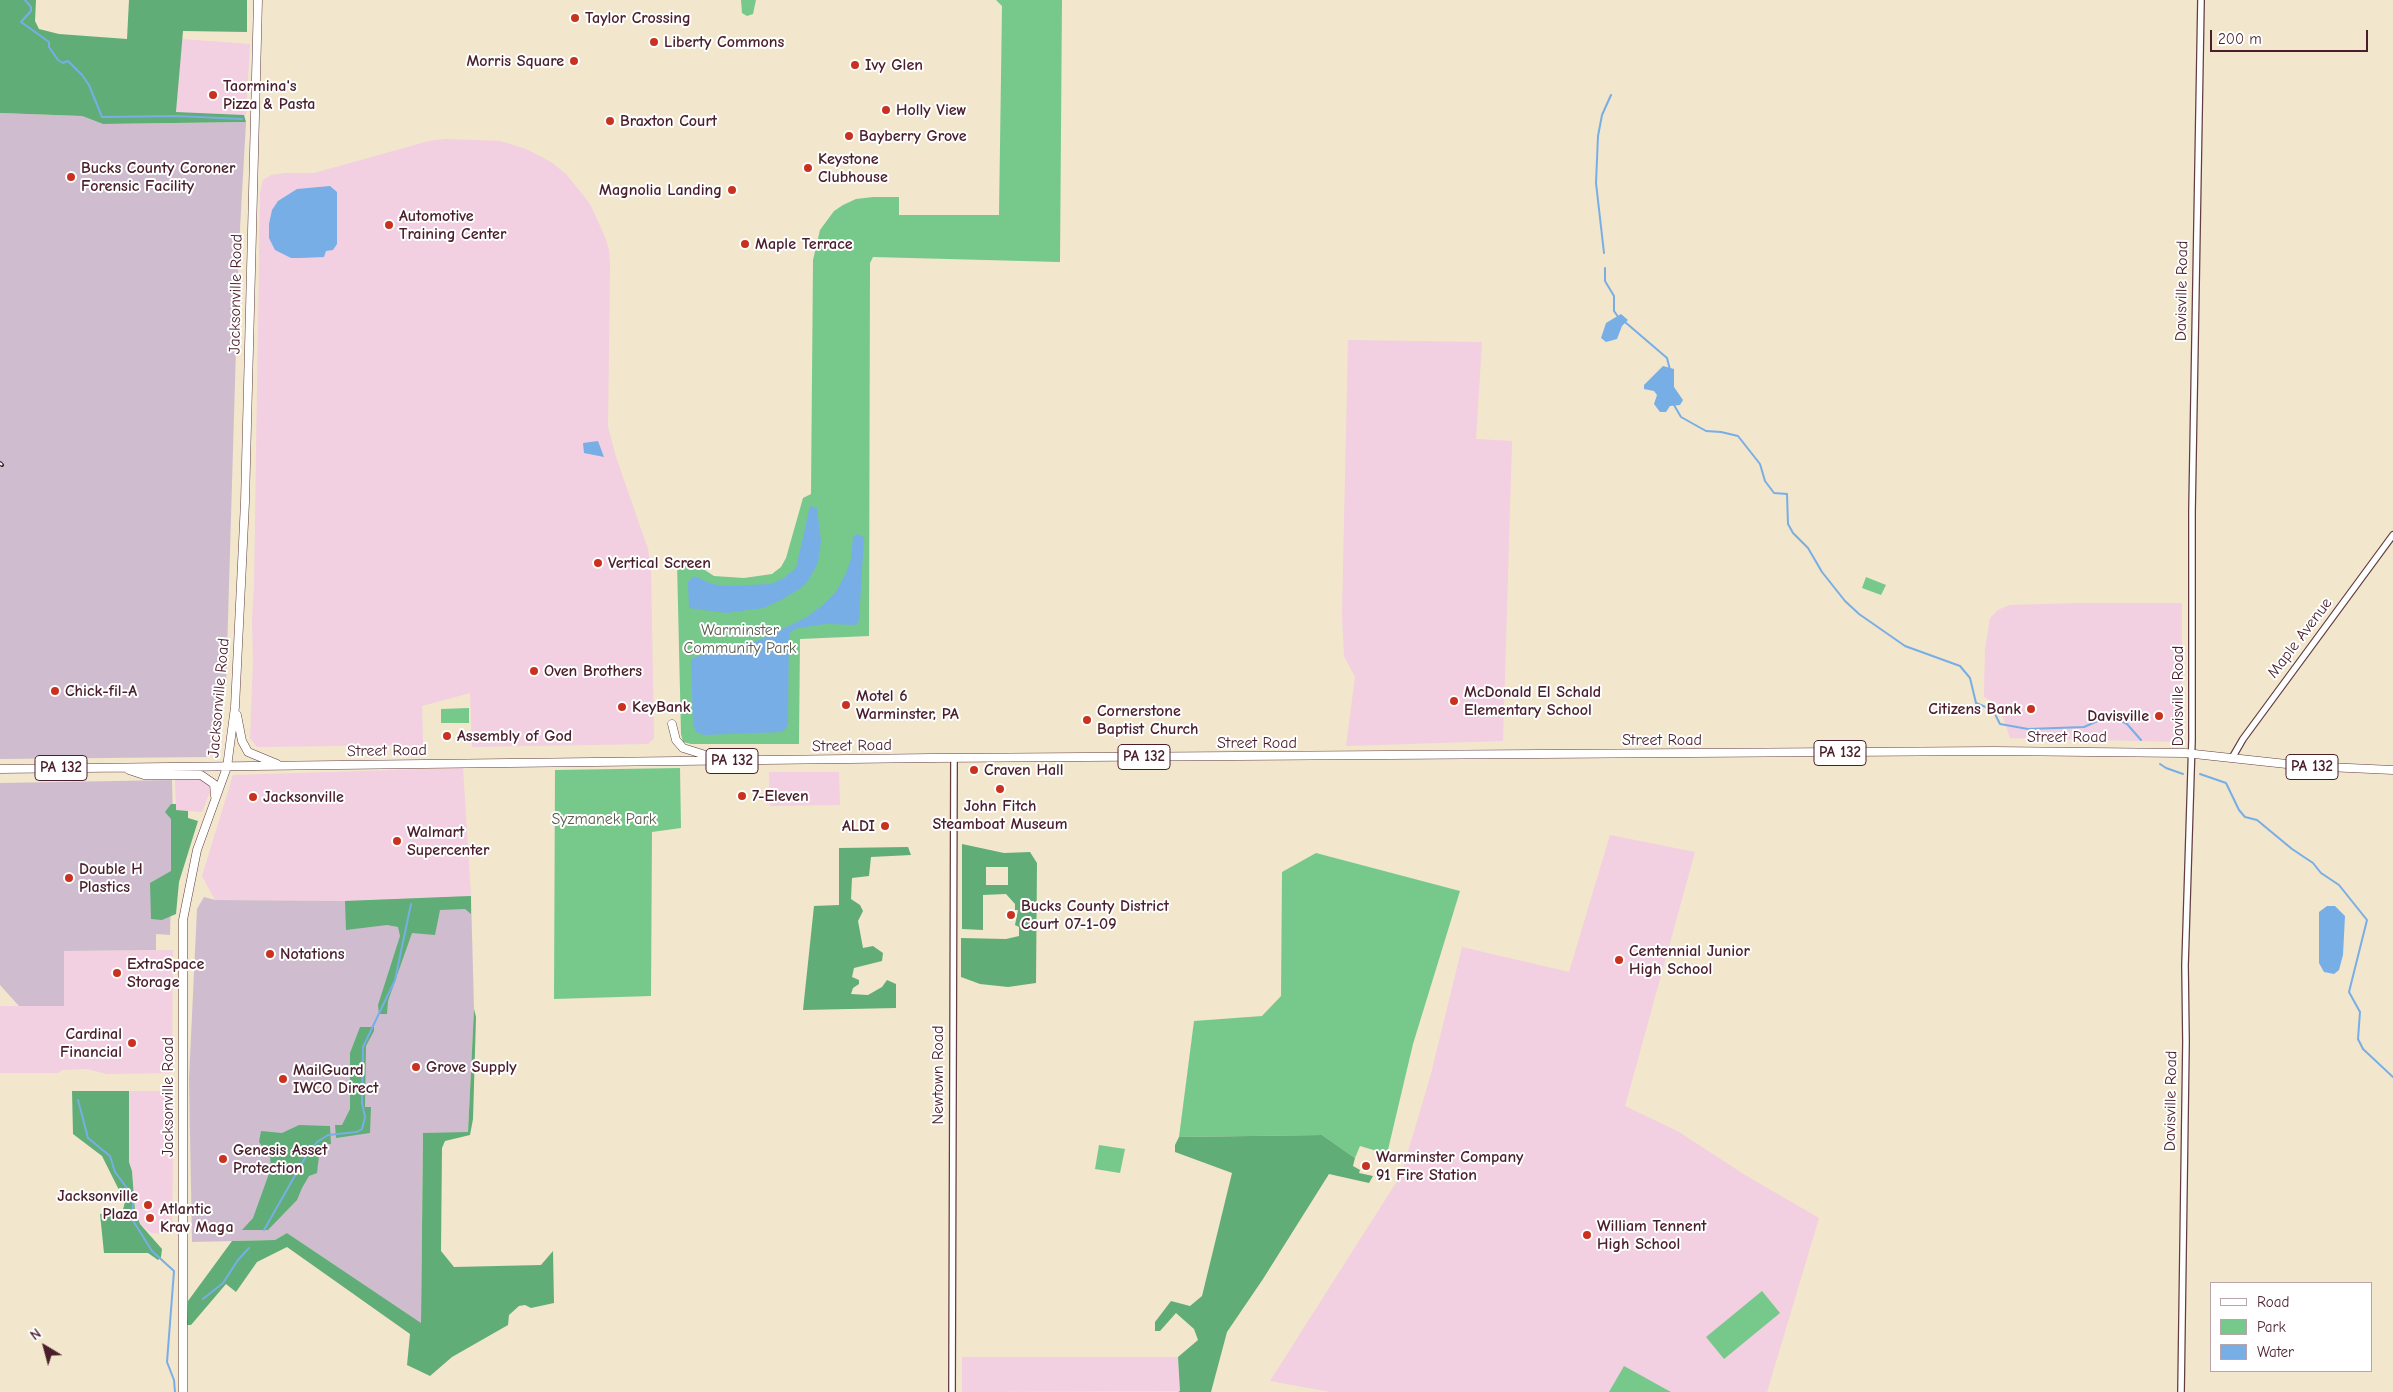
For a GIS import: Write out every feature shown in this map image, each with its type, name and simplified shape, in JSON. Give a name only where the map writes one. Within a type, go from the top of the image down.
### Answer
[{"type":"main road","name":"Jacksonville Road","points":[[183,1392],[182,938],[190,876],[200,840],[226,767],[235,707],[245,502],[258,0]]},
{"type":"main road","points":[[235,707],[242,742],[248,752],[284,766]]},
{"type":"main road","points":[[672,724],[676,740],[689,752],[727,761]]},
{"type":"main road","name":"Street Road","points":[[0,769],[954,758],[1994,751],[2191,753],[2320,768],[2393,770]]},
{"type":"main road","points":[[122,768],[144,775],[201,775],[214,784],[216,799]]},
{"type":"street","name":"Davisville Road","points":[[2181,1392],[2186,1042],[2185,965],[2191,753],[2193,433],[2201,0]]},
{"type":"street","name":"Maple Avenue","points":[[2232,758],[2246,734],[2393,535]]},
{"type":"street","name":"Newtown Road","points":[[952,1392],[954,758]]},
{"type":"shaded area","points":[[181,39],[250,44],[246,115],[176,113]]},
{"type":"shaded area","points":[[0,113],[82,116],[103,124],[246,122],[239,247],[226,686],[219,696],[215,752],[209,757],[0,759]]},
{"type":"shaded area","points":[[445,139],[500,141],[526,149],[551,162],[566,174],[590,204],[605,237],[609,250],[610,265],[608,427],[616,457],[648,549],[651,568],[654,738],[648,744],[472,747],[470,693],[422,706],[423,745],[257,747],[250,738],[253,662],[252,619],[260,193],[263,180],[271,175],[285,173],[314,173],[429,141]]},
{"type":"shaded area","points":[[1348,340],[1482,342],[1476,439],[1512,441],[1503,741],[1346,746],[1355,677],[1344,656],[1342,615]]},
{"type":"shaded area","points":[[2182,603],[2182,742],[2010,738],[2004,720],[1997,708],[1992,701],[1984,697],[1985,649],[1990,618],[1998,610],[2010,605]]},
{"type":"shaded area","points":[[463,768],[471,896],[345,901],[215,900],[202,876],[233,775]]},
{"type":"shaded area","points":[[769,772],[839,772],[840,805],[770,806]]},
{"type":"shaded area","points":[[175,776],[199,776],[211,784],[211,789],[202,812],[176,810]]},
{"type":"shaded area","points":[[172,780],[170,935],[156,934],[156,950],[64,951],[64,1006],[19,1006],[0,985],[0,783]]},
{"type":"shaded area","name":"William Tennent High School","points":[[1610,835],[1695,852],[1625,1106],[1679,1132],[1745,1175],[1819,1218],[1767,1392],[1331,1392],[1270,1381],[1401,1175],[1431,1074],[1462,947],[1569,972]]},
{"type":"shaded area","points":[[471,896],[474,1009],[468,1133],[423,1133],[421,1324],[287,1233],[275,1240],[192,1242],[189,1079],[197,909],[204,897],[215,900],[345,901]]},
{"type":"shaded area","points":[[173,950],[172,1073],[107,1074],[87,1069],[62,1070],[58,1073],[0,1073],[0,1006],[64,1006],[63,951]]},
{"type":"shaded area","points":[[129,1091],[174,1091],[172,1234],[151,1233],[140,1224],[135,1211],[132,1171],[129,1162]]},
{"type":"shaded area","points":[[962,1357],[1178,1357],[1180,1391],[962,1392]]},
{"type":"green space","points":[[0,0],[36,0],[35,21],[39,29],[59,34],[127,39],[129,0],[247,0],[247,32],[183,31],[176,112],[244,115],[246,122],[103,124],[82,116],[0,113]]},
{"type":"green space","points":[[741,0],[756,0],[753,14],[747,16],[742,13]]},
{"type":"green space","name":"Warminster Community Park","points":[[996,0],[1062,0],[1060,262],[873,257],[870,263],[869,636],[800,639],[799,744],[691,744],[683,742],[681,734],[677,562],[688,559],[714,576],[744,578],[772,574],[781,567],[786,558],[803,498],[811,494],[813,260],[820,230],[834,211],[843,205],[856,199],[873,197],[899,197],[899,215],[999,215],[1002,6]]},
{"type":"green space","points":[[1866,577],[1886,585],[1881,595],[1862,588]]},
{"type":"green space","points":[[469,708],[469,723],[441,723],[441,709]]},
{"type":"green space","name":"Syzmanek Park","points":[[680,768],[681,828],[652,832],[651,996],[554,999],[555,770]]},
{"type":"green space","points":[[171,804],[176,804],[176,810],[188,811],[188,818],[198,821],[179,882],[176,914],[162,920],[151,919],[150,883],[171,871],[171,819],[165,812]]},
{"type":"green space","points":[[962,844],[1004,853],[1030,852],[1037,863],[1036,983],[1008,987],[980,984],[961,977],[961,938],[1006,939],[1019,936],[1019,927],[1015,925],[1018,910],[1015,910],[1015,904],[1006,894],[983,895],[983,930],[962,929]],"holes":[[[986,867],[1008,867],[1008,885],[986,885]]]},
{"type":"green space","points":[[908,847],[911,855],[871,857],[869,876],[852,878],[851,899],[860,905],[863,911],[858,921],[863,948],[873,946],[883,953],[882,961],[854,968],[852,977],[859,980],[859,984],[853,988],[851,994],[868,995],[882,987],[887,980],[896,984],[896,1008],[803,1010],[814,906],[839,905],[839,848]]},
{"type":"green space","points":[[1316,853],[1460,891],[1413,1044],[1387,1154],[1360,1146],[1355,1158],[1322,1135],[1179,1137],[1194,1021],[1262,1016],[1281,996],[1282,872]]},
{"type":"green space","points":[[471,896],[471,914],[465,909],[440,910],[435,935],[412,933],[388,1001],[387,1014],[379,1014],[378,1005],[400,936],[398,927],[387,925],[346,930],[345,901]]},
{"type":"green space","points":[[474,1009],[476,1017],[473,1119],[470,1135],[445,1141],[442,1148],[441,1251],[454,1267],[541,1265],[553,1251],[554,1303],[531,1308],[525,1305],[519,1306],[509,1315],[508,1325],[452,1357],[430,1376],[407,1365],[410,1334],[287,1247],[257,1262],[236,1292],[226,1284],[191,1325],[187,1325],[188,1301],[232,1241],[275,1240],[287,1233],[421,1323],[423,1133],[468,1132]]},
{"type":"green space","points":[[360,1027],[374,1027],[374,1031],[366,1046],[365,1107],[371,1107],[370,1133],[336,1138],[335,1125],[342,1125],[350,1109],[350,1053]]},
{"type":"green space","points":[[72,1091],[129,1091],[129,1162],[132,1171],[135,1211],[140,1224],[162,1249],[161,1257],[158,1260],[148,1253],[104,1253],[100,1214],[122,1213],[125,1202],[102,1156],[73,1134]]},
{"type":"green space","points":[[299,1125],[330,1126],[331,1144],[327,1144],[319,1156],[317,1173],[309,1176],[297,1200],[268,1230],[242,1230],[253,1218],[271,1168],[270,1157],[259,1142],[261,1131],[282,1133]]},
{"type":"green space","points":[[1322,1135],[1355,1158],[1353,1166],[1360,1170],[1359,1173],[1373,1176],[1369,1183],[1329,1174],[1227,1332],[1211,1392],[1178,1392],[1180,1391],[1178,1357],[1198,1340],[1194,1329],[1176,1313],[1160,1331],[1155,1331],[1155,1322],[1171,1301],[1190,1306],[1202,1296],[1232,1173],[1175,1152],[1175,1145],[1179,1137]]},
{"type":"green space","points":[[1099,1145],[1125,1149],[1120,1173],[1095,1169]]},
{"type":"green space","points":[[1762,1291],[1780,1313],[1724,1359],[1706,1337]]},
{"type":"green space","points":[[1624,1366],[1671,1392],[1609,1392]]},
{"type":"water","points":[[330,186],[337,192],[337,244],[333,250],[326,251],[324,257],[291,258],[275,250],[269,238],[269,224],[272,210],[278,201],[297,189]]},
{"type":"water","points":[[1621,314],[1628,320],[1622,326],[1617,339],[1606,342],[1601,338],[1606,323]]},
{"type":"water","points":[[1663,366],[1674,369],[1674,387],[1683,400],[1680,405],[1670,406],[1666,412],[1660,412],[1654,404],[1657,395],[1654,391],[1644,389],[1644,385]]},
{"type":"water","points":[[598,441],[604,457],[584,453],[583,443]]},
{"type":"water","points":[[810,506],[817,508],[821,542],[818,563],[808,581],[801,588],[764,608],[726,613],[689,608],[688,582],[694,576],[712,584],[728,586],[771,584],[784,578],[796,568]]},
{"type":"water","points":[[857,534],[864,537],[859,621],[856,625],[825,624],[794,629],[789,634],[788,725],[783,732],[705,735],[697,733],[693,725],[691,659],[719,648],[754,642],[807,617],[836,592],[846,573],[851,559],[853,537]]},
{"type":"water","points":[[2327,906],[2335,906],[2345,916],[2343,955],[2339,970],[2334,974],[2324,972],[2319,963],[2319,912]]},
{"type":"waterway","points":[[25,0],[31,7],[31,11],[21,22],[49,42],[49,47],[58,60],[63,63],[68,61],[82,75],[89,85],[102,117],[176,116],[242,119]]},
{"type":"waterway","points":[[1604,253],[1596,183],[1598,136],[1602,115],[1611,95]]},
{"type":"waterway","points":[[1605,268],[1605,281],[1614,296],[1614,311],[1619,318]]},
{"type":"waterway","points":[[1625,322],[1667,358],[1670,370]]},
{"type":"waterway","points":[[1674,405],[1681,417],[1706,431],[1738,436],[1760,464],[1765,481],[1774,493],[1787,494],[1788,524],[1793,533],[1808,548],[1822,572],[1845,601],[1859,614],[1905,646],[1960,666],[1970,678],[1976,703],[1993,710],[2000,724],[2028,729],[2084,727],[2100,720],[2104,715],[2110,716]]},
{"type":"waterway","points":[[2123,722],[2141,740]]},
{"type":"waterway","points":[[2160,764],[2183,774]]},
{"type":"waterway","points":[[2200,774],[2226,783],[2239,810],[2245,817],[2257,820],[2292,849],[2313,863],[2321,873],[2339,885],[2367,920],[2349,992],[2360,1012],[2358,1039],[2363,1049],[2393,1077]]},
{"type":"waterway","points":[[264,1230],[305,1158],[317,1142],[328,1135],[357,1132],[362,1129],[365,1117],[362,1103],[363,1047],[395,980],[411,904]]},
{"type":"waterway","points":[[78,1100],[88,1138],[110,1156],[115,1172],[127,1188],[133,1201],[132,1219],[152,1251],[174,1271],[167,1362],[174,1380],[175,1392]]},
{"type":"waterway","points":[[203,1299],[223,1283],[238,1260],[249,1248]]},
{"type":"place","name":"Taylor Crossing","points":[[575,18]]},
{"type":"place","name":"Liberty Commons","points":[[654,42]]},
{"type":"place","name":"Morris Square","points":[[574,61]]},
{"type":"place","name":"Ivy Glen","points":[[855,65]]},
{"type":"place","name":"Taormina's Pizza & Pasta","points":[[213,95]]},
{"type":"place","name":"Holly View","points":[[886,110]]},
{"type":"place","name":"Braxton Court","points":[[610,121]]},
{"type":"place","name":"Bayberry Grove","points":[[849,136]]},
{"type":"place","name":"Keystone Clubhouse","points":[[808,168]]},
{"type":"place","name":"Bucks County Coroner Forensic Facility","points":[[71,177]]},
{"type":"place","name":"Magnolia Landing","points":[[732,190]]},
{"type":"place","name":"Automotive Training Center","points":[[389,225]]},
{"type":"place","name":"Maple Terrace","points":[[745,244]]},
{"type":"place","name":"Vertical Screen","points":[[598,563]]},
{"type":"place","name":"Oven Brothers","points":[[534,671]]},
{"type":"place","name":"Chick-fil-A","points":[[55,691]]},
{"type":"place","name":"McDonald El Schald Elementary School","points":[[1454,701]]},
{"type":"place","name":"Motel 6 Warminster, PA","points":[[846,705]]},
{"type":"place","name":"KeyBank","points":[[622,707]]},
{"type":"place","name":"Citizens Bank","points":[[2031,709]]},
{"type":"place","name":"Davisville","points":[[2159,716]]},
{"type":"place","name":"Cornerstone Baptist Church","points":[[1087,720]]},
{"type":"place","name":"Assembly of God","points":[[447,736]]},
{"type":"place","name":"Craven Hall","points":[[974,770]]},
{"type":"place","name":"John Fitch Steamboat Museum","points":[[1000,789]]},
{"type":"place","name":"7-Eleven","points":[[742,796]]},
{"type":"place","name":"Jacksonville","points":[[253,797]]},
{"type":"place","name":"ALDI","points":[[885,826]]},
{"type":"place","name":"Walmart Supercenter","points":[[397,841]]},
{"type":"place","name":"Double H Plastics","points":[[69,878]]},
{"type":"place","name":"Bucks County District Court 07-1-09","points":[[1011,915]]},
{"type":"place","name":"Notations","points":[[270,954]]},
{"type":"place","name":"Centennial Junior High School","points":[[1619,960]]},
{"type":"place","name":"ExtraSpace Storage","points":[[117,973]]},
{"type":"place","name":"Cardinal Financial","points":[[132,1043]]},
{"type":"place","name":"Grove Supply","points":[[416,1067]]},
{"type":"place","name":"MailGuard IWCO Direct","points":[[283,1079]]},
{"type":"place","name":"Genesis Asset Protection","points":[[223,1159]]},
{"type":"place","name":"Warminster Company 91 Fire Station","points":[[1366,1166]]},
{"type":"place","name":"Jacksonville Plaza","points":[[148,1205]]},
{"type":"place","name":"Atlantic Krav Maga","points":[[150,1218]]},
{"type":"place","name":"William Tennent High School","points":[[1587,1235]]}]
